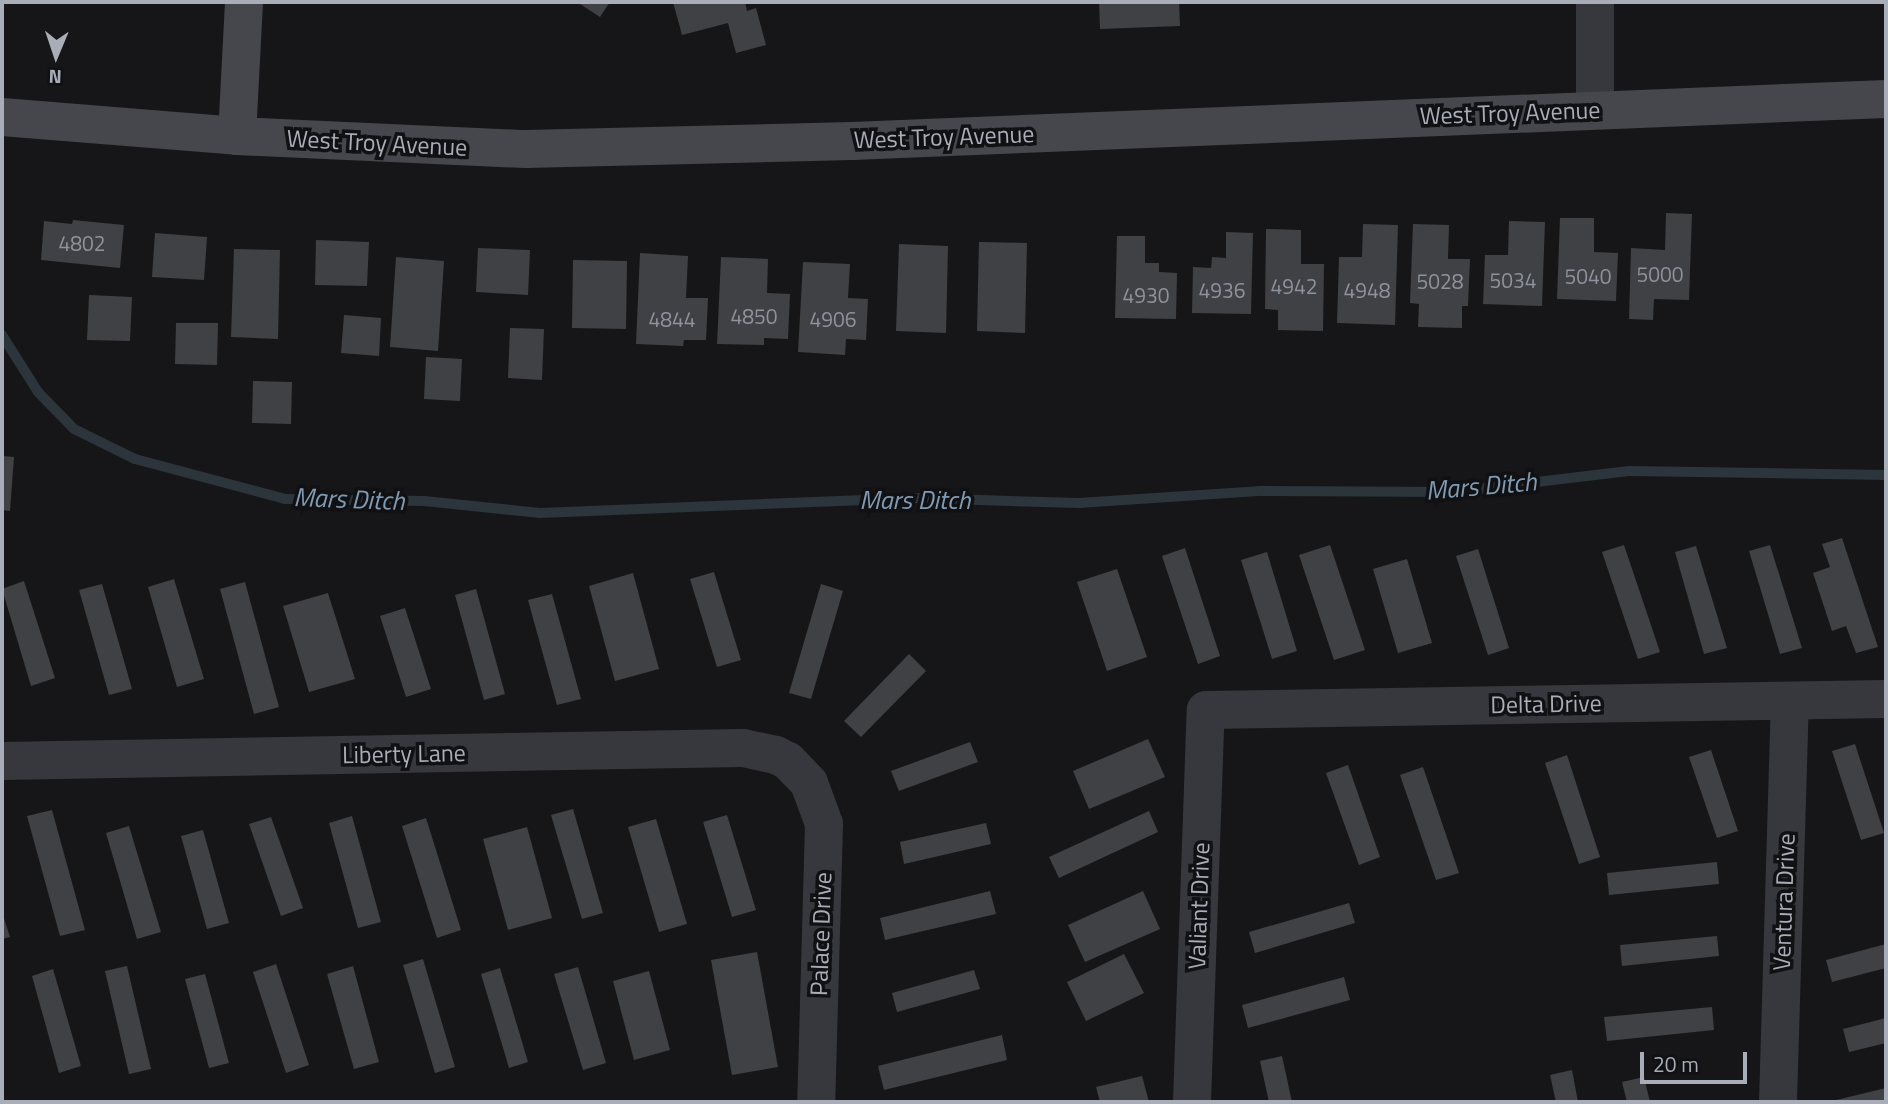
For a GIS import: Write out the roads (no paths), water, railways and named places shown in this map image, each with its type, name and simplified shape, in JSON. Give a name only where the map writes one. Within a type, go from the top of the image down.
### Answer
[{"type":"street","points":[[237,136],[244,2]]},
{"type":"street","points":[[1595,2],[1595,110]]},
{"type":"street","name":"West Troy Avenue","points":[[2,117],[237,136],[526,149],[852,141],[1886,99]]},
{"type":"street","name":"Delta Drive","points":[[1206,710],[1886,699]]},
{"type":"street","name":"Ventura Drive","points":[[1778,1102],[1790,701]]},
{"type":"street","name":"Valiant Drive","points":[[1192,1102],[1206,710]]},
{"type":"street","name":"Liberty Lane","points":[[2,761],[743,748],[776,755],[801,772]]},
{"type":"street","name":"Palace Drive","points":[[801,772],[816,795],[824,824],[816,1102]]},
{"type":"waterway","name":"Mars Ditch","points":[[2,335],[38,392],[74,429],[135,459],[285,499],[424,501],[540,513],[916,498],[1079,503],[1262,491],[1452,492],[1629,471],[1886,475]]}]
